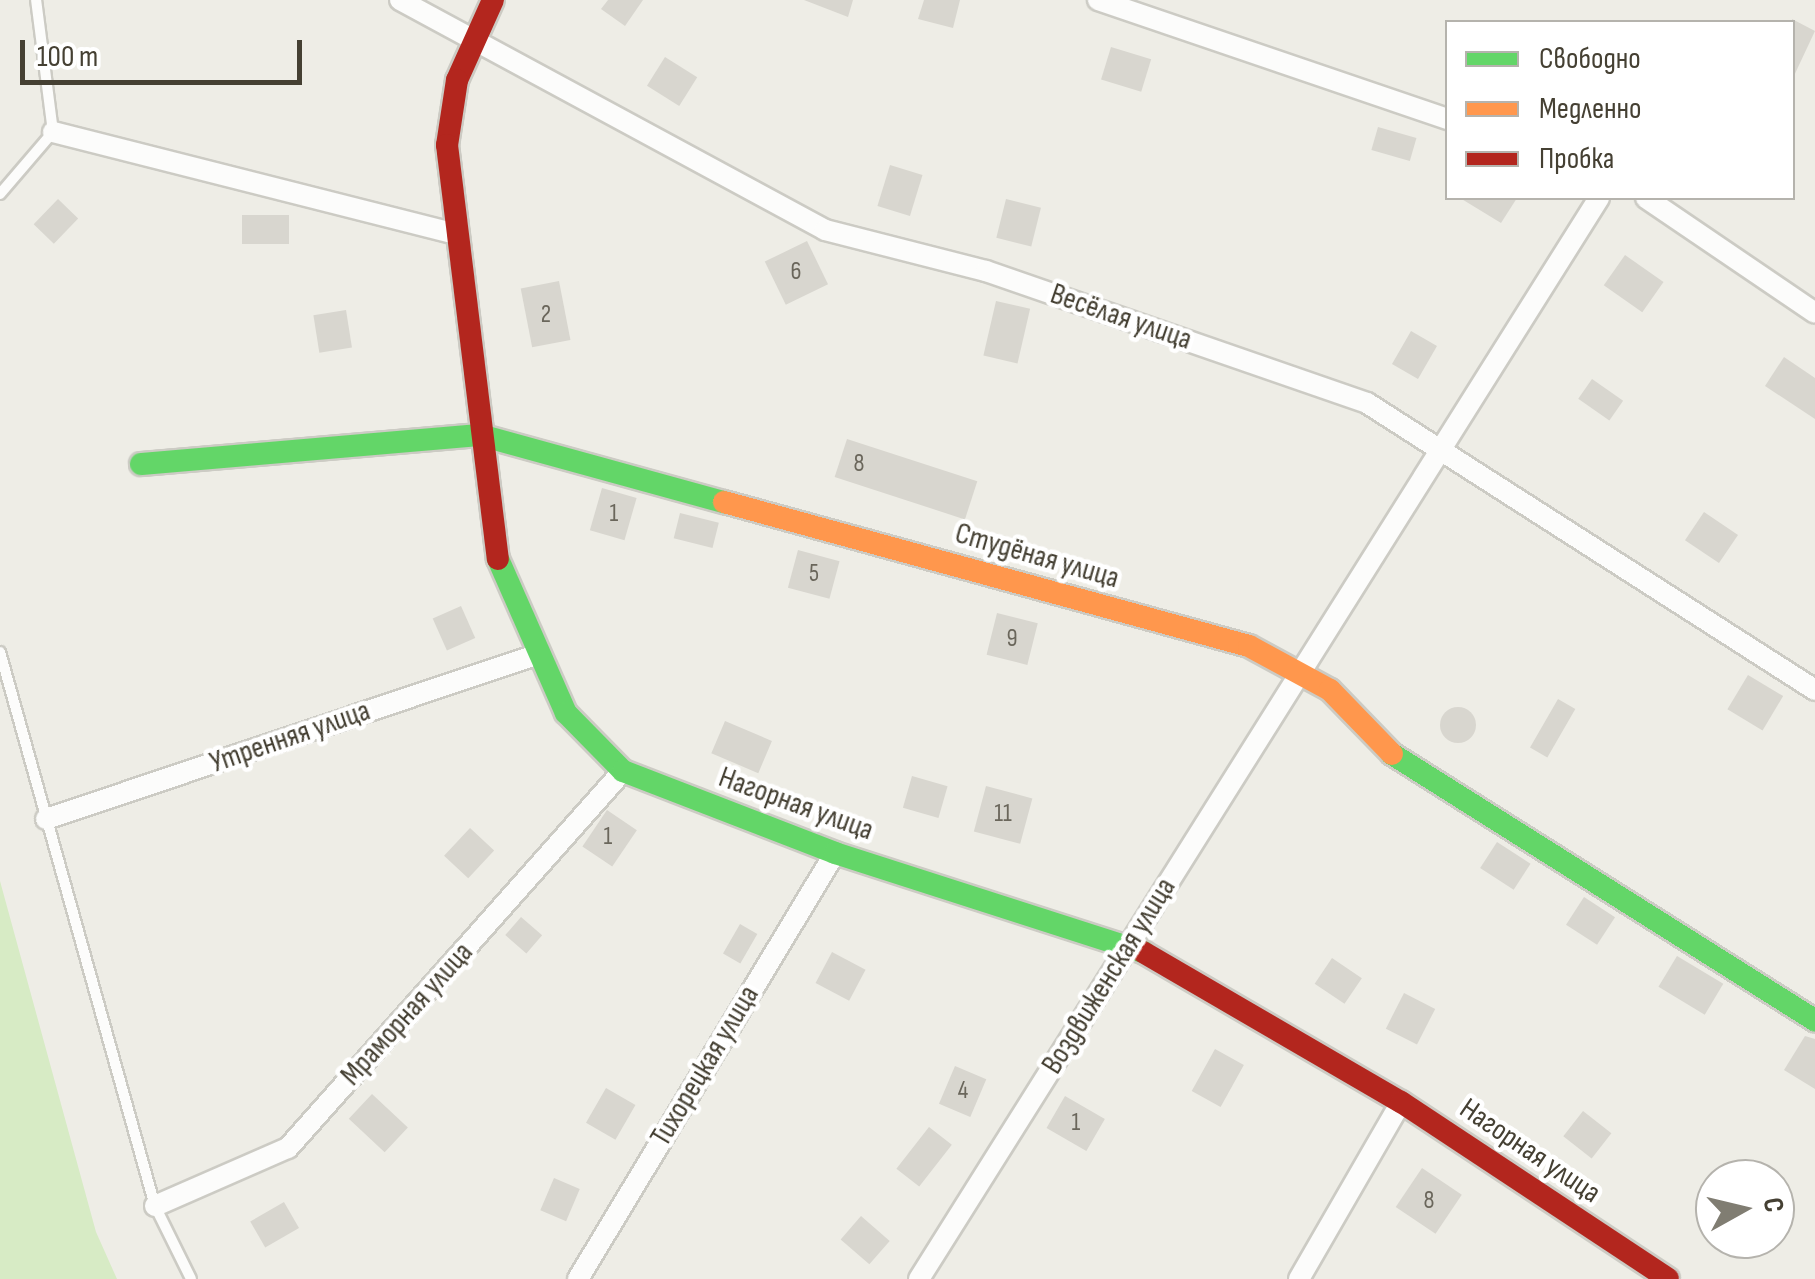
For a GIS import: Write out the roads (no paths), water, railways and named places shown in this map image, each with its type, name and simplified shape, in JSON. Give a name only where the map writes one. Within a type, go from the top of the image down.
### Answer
[{"type":"street","name":"Весёлая улица","points":[[400,0],[825,230],[986,270],[1268,366],[1367,404],[1440,444],[1815,690]]},
{"type":"street","name":"Нагорная улица","points":[[492,0],[470,37],[447,145],[499,570],[533,656],[566,713],[623,771],[836,853],[1129,944],[1402,1102],[1668,1279]]},
{"type":"street","points":[[1098,0],[1445,118]]},
{"type":"street","points":[[52,132],[457,234]]},
{"type":"street","name":"Воздвиженская улица","points":[[919,1279],[1440,444],[1599,200]]},
{"type":"street","points":[[1649,200],[1815,313]]},
{"type":"street","name":"Студёная улица","points":[[141,464],[480,436],[1249,646],[1330,690],[1392,754],[1815,1020]]},
{"type":"street","name":"Утренняя улица","points":[[46,819],[533,656]]},
{"type":"street","name":"Мраморная улица","points":[[156,1206],[288,1148],[623,771]]},
{"type":"street","name":"Тихорецкая улица","points":[[578,1279],[836,853]]},
{"type":"street","points":[[1300,1279],[1402,1102]]},
{"type":"lane","points":[[0,194],[52,132],[36,0]]},
{"type":"lane","points":[[0,652],[156,1206],[191,1279]]}]
